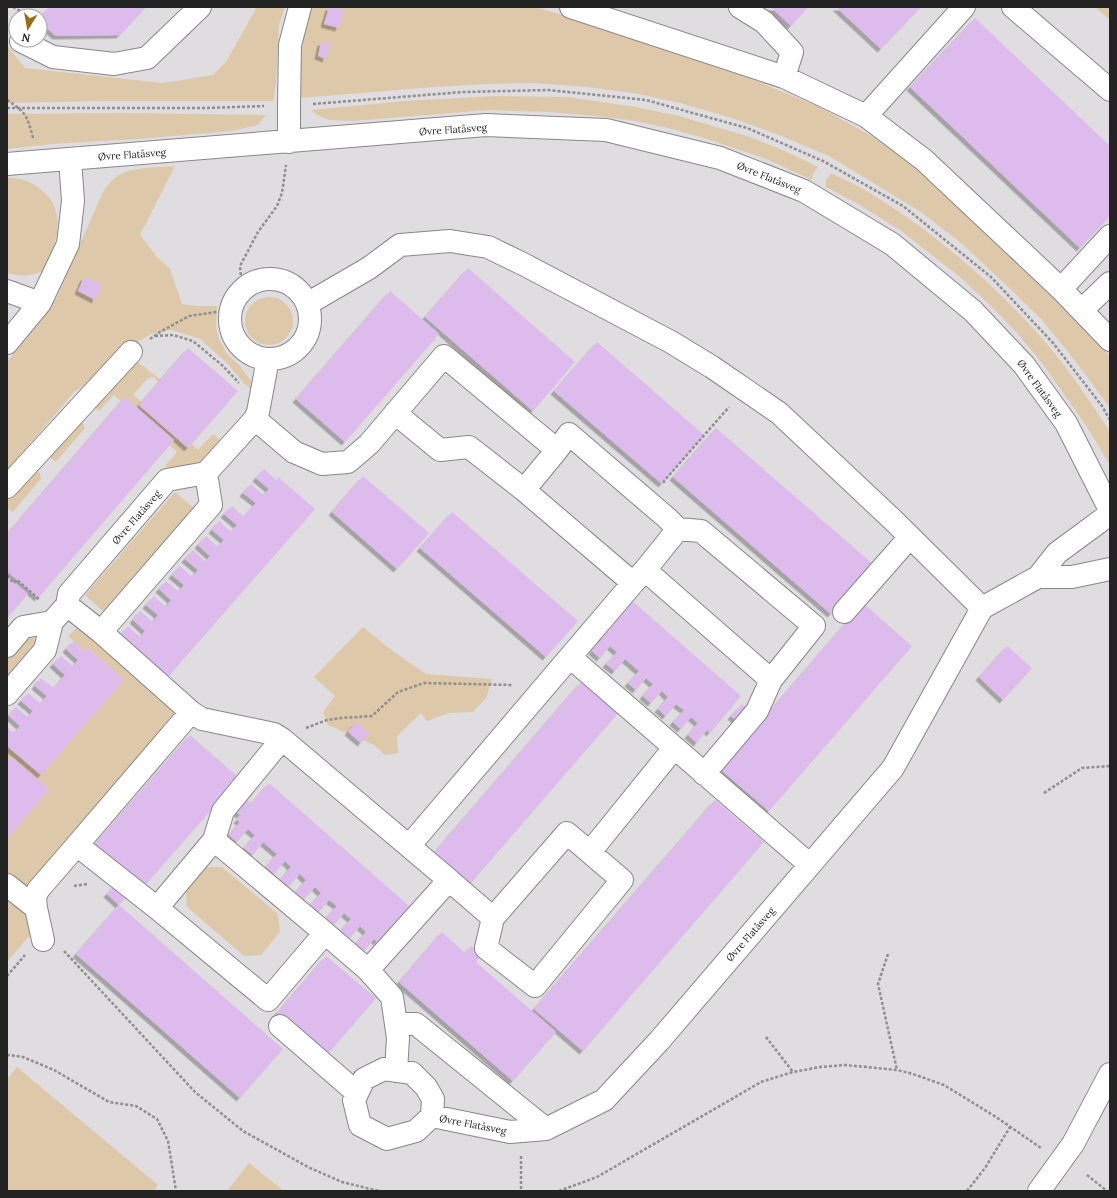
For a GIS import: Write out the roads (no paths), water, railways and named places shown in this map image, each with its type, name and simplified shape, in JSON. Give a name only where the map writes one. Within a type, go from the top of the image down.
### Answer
[{"type":"street","points":[[35,48],[53,57],[114,64],[147,58],[200,7]]},
{"type":"street","points":[[289,142],[290,45],[300,7]]},
{"type":"street","points":[[571,7],[784,77],[866,116],[924,160],[1061,288],[1110,340]]},
{"type":"street","points":[[740,7],[764,22],[792,52],[784,77]]},
{"type":"street","points":[[866,116],[964,7]]},
{"type":"street","points":[[1013,7],[1110,90]]},
{"type":"street","name":"Øvre Flatåsveg","points":[[7,164],[486,125],[606,130],[720,158],[804,191],[892,244],[973,310],[1024,365],[1066,423],[1110,510]]},
{"type":"street","points":[[7,342],[40,303],[68,244],[73,201],[70,159]]},
{"type":"street","points":[[1061,288],[1110,236]]},
{"type":"street","points":[[307,304],[368,268],[400,245],[450,241],[488,247],[671,342],[746,389],[779,414],[910,537],[982,608],[1038,577],[1057,553],[1110,514]]},
{"type":"street","points":[[265,279],[278,280],[290,284],[300,293],[307,304],[310,317],[309,330],[303,342],[293,352],[281,357],[268,359],[257,357],[246,352],[232,333],[230,322],[231,310],[235,300],[242,290],[252,283],[265,279]]},
{"type":"street","points":[[1082,310],[1110,283]]},
{"type":"street","points":[[7,291],[40,303]]},
{"type":"street","points":[[7,487],[130,352]]},
{"type":"street","points":[[258,411],[294,452],[322,464],[348,462],[369,444],[444,356],[557,450]]},
{"type":"street","points":[[101,632],[211,505],[206,473],[258,411],[268,359]]},
{"type":"street","points":[[395,413],[440,450],[469,447],[639,576],[771,680]]},
{"type":"street","points":[[524,490],[569,434],[678,529],[701,531],[814,626],[771,680],[757,711],[704,774]]},
{"type":"street","name":"Øvre Flatåsveg","points":[[7,694],[45,650],[52,622],[68,605],[69,594],[167,480],[206,473]]},
{"type":"street","points":[[409,846],[678,529]]},
{"type":"street","points":[[844,612],[910,537]]},
{"type":"street","points":[[1038,577],[1072,577],[1110,569]]},
{"type":"street","points":[[68,605],[101,632],[191,712],[202,719],[274,734],[282,739],[493,918]]},
{"type":"street","name":"Øvre Flatåsveg","points":[[432,1116],[510,1132],[546,1129],[604,1100],[659,1040],[893,768],[982,608]]},
{"type":"street","points":[[7,646],[23,627],[52,622]]},
{"type":"street","points":[[570,657],[810,865]]},
{"type":"street","points":[[43,940],[37,899],[77,845],[191,712]]},
{"type":"street","points":[[157,908],[214,840],[223,811],[282,739]]},
{"type":"street","points":[[590,852],[674,748]]},
{"type":"street","points":[[567,833],[622,880],[535,986],[486,948],[493,918],[567,833]]},
{"type":"street","points":[[214,840],[368,970],[392,997],[398,1038],[396,1071]]},
{"type":"street","points":[[77,845],[157,908],[268,1000],[325,933]]},
{"type":"street","points":[[368,970],[449,880]]},
{"type":"street","points":[[7,885],[37,899]]},
{"type":"street","points":[[396,1024],[416,1024],[546,1129]]},
{"type":"street","points":[[280,1026],[357,1093]]},
{"type":"street","name":"Øvre Flatåsveg","points":[[384,1069],[412,1073],[426,1086],[433,1099],[432,1116],[416,1131],[387,1139],[360,1125],[354,1100],[357,1093],[364,1079],[384,1069]]},
{"type":"street","points":[[1039,1191],[1073,1144],[1110,1074]]}]
